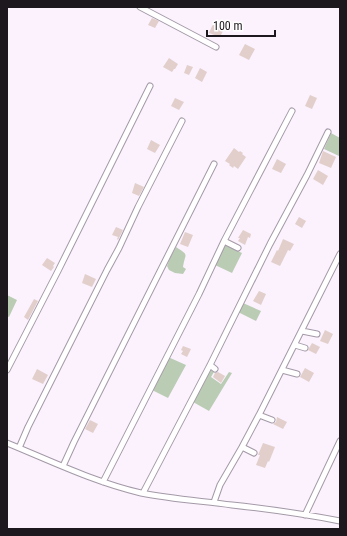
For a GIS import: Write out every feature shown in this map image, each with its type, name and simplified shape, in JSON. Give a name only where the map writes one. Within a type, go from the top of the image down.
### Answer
[{"type":"street","points":[[140,7],[216,47]]},
{"type":"street","points":[[7,370],[150,86]]},
{"type":"street","points":[[103,482],[199,294],[224,240],[292,111]]},
{"type":"street","points":[[19,448],[28,427],[182,121]]},
{"type":"street","points":[[143,493],[210,365],[328,132]]},
{"type":"street","points":[[63,466],[77,435],[214,164]]},
{"type":"street","points":[[224,240],[238,248]]},
{"type":"street","points":[[214,502],[220,485],[259,415],[340,254]]},
{"type":"street","points":[[302,331],[317,334]]},
{"type":"street","points":[[295,345],[305,348]]},
{"type":"street","points":[[210,365],[215,369]]},
{"type":"street","points":[[282,370],[297,374]]},
{"type":"street","points":[[259,415],[272,420]]},
{"type":"street","points":[[305,515],[340,441]]},
{"type":"street","points":[[7,443],[103,482],[143,493],[256,507],[340,521]]},
{"type":"street","points":[[242,447],[254,453]]},
{"type":"green space","points":[[331,133],[340,138],[339,156],[324,149]]},
{"type":"green space","points":[[225,245],[242,253],[232,273],[215,265]]},
{"type":"green space","points":[[176,247],[186,255],[183,267],[186,269],[183,274],[175,273],[169,270],[167,266]]},
{"type":"green space","points":[[7,295],[17,300],[9,317],[7,316]]},
{"type":"green space","points":[[243,303],[261,311],[256,321],[238,312]]},
{"type":"green space","points":[[168,357],[186,365],[168,398],[152,390]]},
{"type":"green space","points":[[211,370],[214,372],[211,377],[221,384],[229,372],[232,373],[209,411],[193,402]]},
{"type":"building","points":[[152,18],[159,21],[155,28],[148,25]]},
{"type":"building","points":[[213,24],[224,29],[220,37],[209,33]]},
{"type":"building","points":[[245,44],[255,49],[249,60],[239,55]]},
{"type":"building","points":[[169,58],[178,64],[172,72],[163,67]]},
{"type":"building","points":[[187,65],[193,67],[189,75],[184,73]]},
{"type":"building","points":[[200,68],[207,72],[202,82],[195,78]]},
{"type":"building","points":[[310,95],[317,98],[312,109],[305,106]]},
{"type":"building","points":[[175,98],[184,102],[179,110],[171,106]]},
{"type":"building","points":[[151,140],[160,145],[155,153],[147,149]]},
{"type":"building","points":[[234,148],[243,153],[242,154],[246,157],[238,169],[234,166],[233,168],[225,161]]},
{"type":"building","points":[[323,151],[336,157],[331,168],[319,163]]},
{"type":"building","points":[[277,159],[286,164],[281,173],[272,169]]},
{"type":"building","points":[[318,170],[328,176],[323,185],[313,179]]},
{"type":"building","points":[[135,183],[144,187],[139,196],[132,193]]},
{"type":"building","points":[[299,217],[306,221],[302,228],[295,224]]},
{"type":"building","points":[[116,227],[123,230],[118,240],[118,237],[112,235]]},
{"type":"building","points":[[243,230],[251,234],[245,245],[238,241],[240,238],[238,238]]},
{"type":"building","points":[[185,232],[193,235],[188,247],[180,244]]},
{"type":"building","points":[[283,239],[294,244],[290,251],[288,250],[280,266],[271,262]]},
{"type":"building","points":[[47,258],[55,263],[51,271],[42,265]]},
{"type":"building","points":[[85,274],[96,279],[92,287],[82,283]]},
{"type":"building","points":[[259,291],[266,294],[261,305],[253,301]]},
{"type":"building","points":[[34,299],[38,301],[28,320],[24,317]]},
{"type":"building","points":[[325,330],[333,334],[328,344],[320,341]]},
{"type":"building","points":[[312,343],[320,347],[316,354],[308,350]]},
{"type":"building","points":[[183,346],[191,349],[187,357],[181,354],[183,351],[181,350]]},
{"type":"building","points":[[305,368],[314,373],[309,382],[300,377]]},
{"type":"building","points":[[37,369],[48,375],[43,384],[32,379]]},
{"type":"building","points":[[218,372],[225,376],[221,383],[213,377],[215,373]]},
{"type":"building","points":[[277,417],[287,422],[283,429],[273,424],[276,422]]},
{"type":"building","points":[[90,420],[98,424],[93,433],[85,429]]},
{"type":"building","points":[[263,443],[275,447],[265,468],[256,465]]}]
